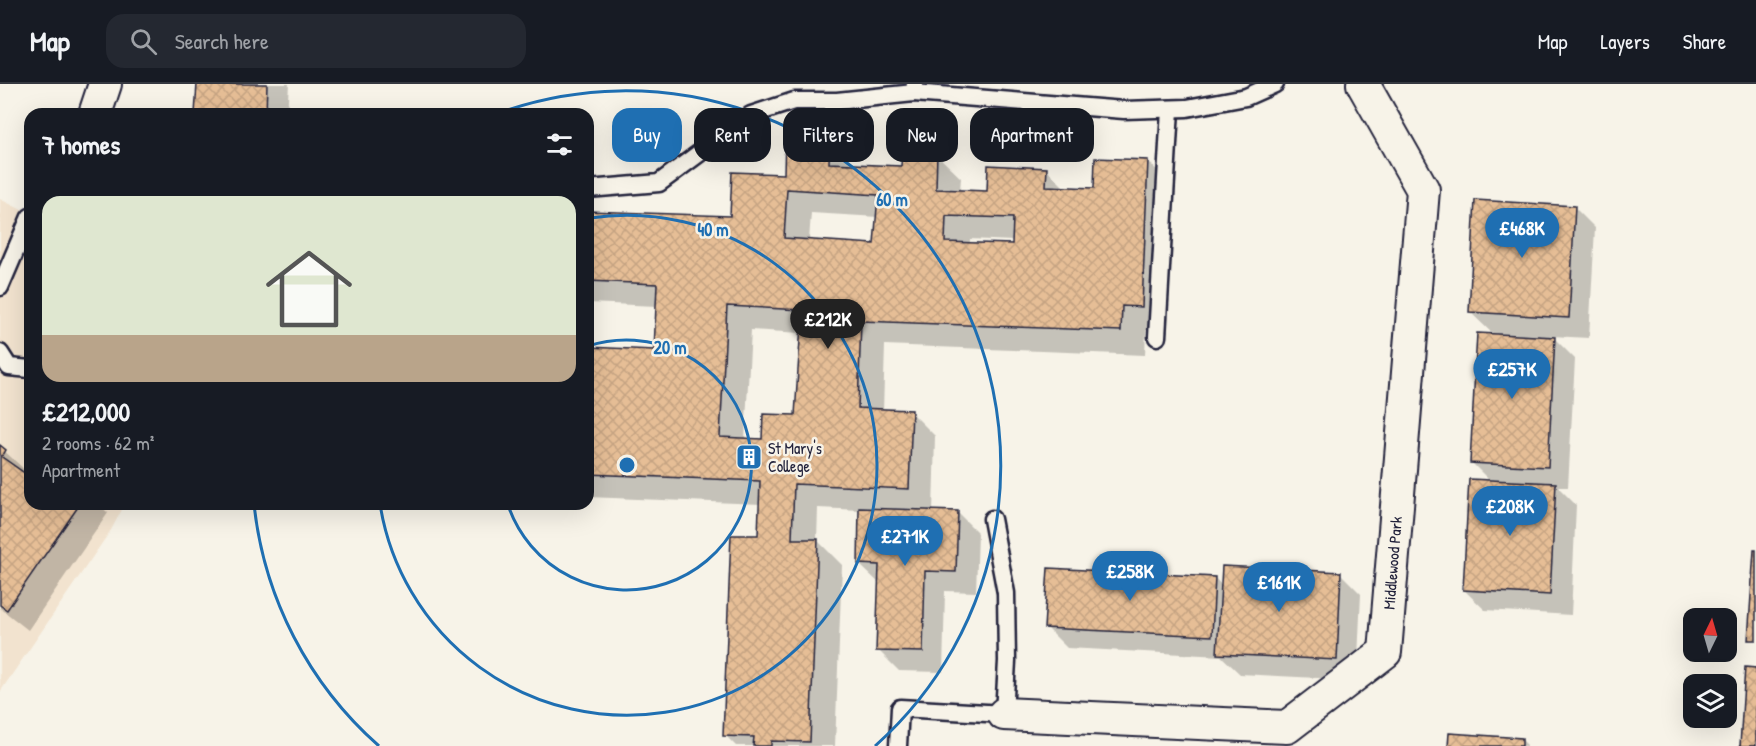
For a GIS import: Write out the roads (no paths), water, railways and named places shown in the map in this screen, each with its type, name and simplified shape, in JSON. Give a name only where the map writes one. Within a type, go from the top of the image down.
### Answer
[{"type":"street","points":[[97,108],[105,84]]},
{"type":"street","name":"Middlewood Park","points":[[1004,714],[1287,727],[1385,652],[1423,190],[1363,84]]},
{"type":"lane","points":[[594,188],[659,183],[751,115],[794,101],[837,101],[914,89],[1124,110],[1170,109],[1246,97],[1275,84]]},
{"type":"lane","points":[[1156,337],[1170,109]]},
{"type":"lane","points":[[0,287],[24,231]]},
{"type":"lane","points":[[0,353],[9,367],[24,368]]},
{"type":"lane","points":[[898,746],[900,708],[1004,714],[1007,661],[1006,593],[992,519]]},
{"type":"place","name":"St Mary's College","points":[[749,457]]}]
